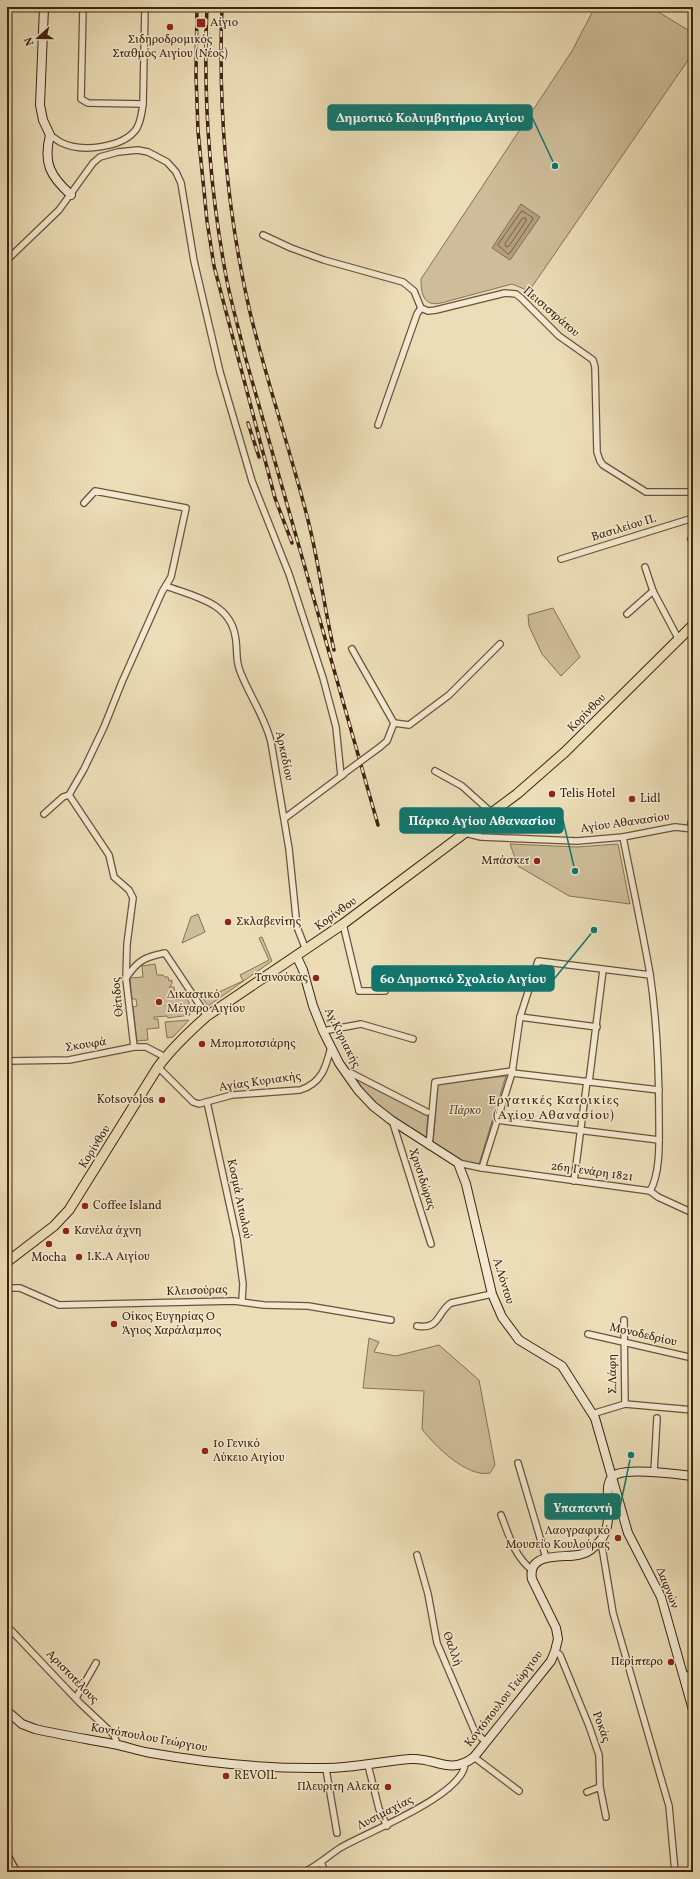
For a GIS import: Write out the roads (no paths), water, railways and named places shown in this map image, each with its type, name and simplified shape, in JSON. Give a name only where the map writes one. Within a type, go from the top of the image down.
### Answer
[{"type":"main road","points":[[44,7],[40,105],[43,120],[50,135],[47,148],[48,161],[52,174],[60,185],[71,194]]},
{"type":"main road","name":"Κορίνθου","points":[[7,1262],[54,1226],[69,1210],[158,1067],[207,1016],[343,924],[492,813],[544,772],[693,625]]},
{"type":"main road","name":"Αγ.Κυριακής","points":[[296,957],[300,963],[315,1012],[344,1072],[368,1101],[391,1120],[429,1146],[458,1163]]},
{"type":"main road","name":"Α.Λόντου","points":[[458,1163],[466,1184],[492,1294],[502,1317],[519,1340],[562,1366],[598,1426],[611,1477]]},
{"type":"main road","points":[[532,1570],[537,1561],[546,1558],[582,1554],[592,1549],[600,1541],[608,1526],[607,1485],[611,1477],[620,1473],[654,1472],[693,1476]]},
{"type":"main road","name":"Δαφνών","points":[[611,1477],[628,1533],[661,1597],[693,1710]]},
{"type":"main road","name":"Κοντόπουλου Γεώργιου","points":[[7,1711],[22,1724],[35,1729],[117,1744],[150,1753],[209,1761],[326,1768],[368,1766],[411,1759],[422,1759],[443,1766],[465,1763],[474,1757],[551,1661],[555,1650],[558,1639],[556,1628],[532,1581],[532,1570]]},
{"type":"main road","points":[[7,1857],[16,1872]]},
{"type":"street","points":[[83,7],[82,101],[88,103],[143,104]]},
{"type":"street","points":[[50,135],[61,142],[78,147],[95,147],[114,144],[126,138],[136,129],[141,119],[143,104],[146,7]]},
{"type":"street","points":[[7,260],[60,210],[100,157],[128,150],[148,152],[167,162],[176,172],[184,195],[194,261],[229,407],[252,481],[289,574],[321,672],[336,727],[341,776]]},
{"type":"street","points":[[263,234],[291,248],[324,260],[403,282],[414,291],[421,308],[417,314],[378,425]]},
{"type":"street","name":"Πεισιστράτου","points":[[421,308],[428,311],[436,310],[506,293],[516,294],[559,336],[593,360],[595,367],[597,452],[603,465],[646,492],[693,492]]},
{"type":"street","points":[[44,814],[63,797],[69,795],[84,769],[104,727],[122,682],[171,577],[186,508],[95,491],[84,503]]},
{"type":"street","name":"Βασιλείου Π.","points":[[561,559],[693,518]]},
{"type":"street","points":[[645,567],[653,591],[679,640]]},
{"type":"street","name":"Αρκαδίου","points":[[166,586],[214,603],[226,615],[232,624],[236,641],[239,669],[270,736],[285,818],[298,927],[306,950]]},
{"type":"street","points":[[628,614],[653,591]]},
{"type":"street","points":[[394,723],[409,725],[450,694],[500,644]]},
{"type":"street","points":[[352,649],[394,723]]},
{"type":"street","points":[[285,818],[387,741],[394,723]]},
{"type":"street","points":[[436,771],[462,786],[492,813]]},
{"type":"street","name":"Θέτιδος","points":[[69,795],[109,855],[114,877],[131,893],[132,898],[127,944],[126,979],[134,1047]]},
{"type":"street","points":[[691,828],[693,815]]},
{"type":"street","name":"Αγίου Αθανασίου","points":[[465,833],[481,838],[570,841],[623,837],[675,827],[691,828]]},
{"type":"street","points":[[623,837],[650,975],[659,1090],[659,1140],[655,1178],[650,1191]]},
{"type":"street","points":[[343,924],[360,991],[385,992]]},
{"type":"street","points":[[126,979],[130,972],[144,957],[165,952],[207,1016]]},
{"type":"street","points":[[482,1168],[512,1072],[520,1017],[538,961],[650,975]]},
{"type":"street","points":[[574,1181],[597,1027],[603,970]]},
{"type":"street","points":[[520,1017],[597,1027]]},
{"type":"street","points":[[323,1031],[361,1024],[413,1039]]},
{"type":"street","name":"Σκουφά","points":[[7,1061],[65,1061],[134,1047],[146,1047],[166,1057]]},
{"type":"street","name":"Αγίας Κυριακής","points":[[158,1067],[193,1102],[199,1104],[232,1095],[300,1090],[313,1085],[322,1074],[331,1047]]},
{"type":"street","points":[[344,1072],[351,1073],[427,1112]]},
{"type":"street","points":[[429,1146],[435,1082],[512,1072],[659,1090]]},
{"type":"street","name":"Κοσμά Αιτωλού","points":[[207,1102],[237,1239],[243,1284],[242,1301]]},
{"type":"street","name":"Χρυσιδώρας","points":[[391,1120],[431,1244]]},
{"type":"street","points":[[497,1120],[659,1140]]},
{"type":"street","name":"26η Γενάρη 1821","points":[[458,1163],[482,1168],[650,1191],[658,1197],[693,1213]]},
{"type":"street","name":"Κλεισούρας","points":[[7,1288],[20,1288],[60,1305],[242,1301],[264,1305],[308,1306],[391,1320]]},
{"type":"street","points":[[417,1326],[424,1327],[432,1325],[447,1306],[452,1303],[492,1294]]},
{"type":"street","name":"Σ.Λάφη","points":[[624,1320],[625,1404]]},
{"type":"street","name":"Μονοδεδρίου","points":[[588,1334],[693,1358]]},
{"type":"street","points":[[592,1414],[625,1404],[693,1410]]},
{"type":"street","points":[[654,1472],[657,1418]]},
{"type":"street","points":[[518,1463],[546,1558]]},
{"type":"street","points":[[500,1515],[516,1552],[522,1562],[532,1570]]},
{"type":"street","points":[[600,1541],[613,1613],[669,1806],[675,1872]]},
{"type":"street","name":"Θαλλή","points":[[418,1555],[428,1594],[437,1643],[475,1732],[486,1742]]},
{"type":"street","name":"Αριστοτέλους","points":[[7,1626],[114,1735],[117,1744]]},
{"type":"street","name":"Ροκάς","points":[[555,1650],[560,1655],[599,1755],[600,1787],[606,1817]]},
{"type":"street","points":[[76,1698],[96,1663]]},
{"type":"street","points":[[683,1676],[693,1674]]},
{"type":"street","points":[[474,1757],[519,1791]]},
{"type":"street","name":"Λυσιμαχίας","points":[[304,1872],[341,1848],[387,1826],[439,1796],[460,1776],[465,1769],[465,1763]]},
{"type":"street","points":[[368,1766],[379,1809],[387,1826]]},
{"type":"street","points":[[326,1768],[337,1833]]},
{"type":"street","points":[[587,1792],[600,1787]]},
{"type":"street","points":[[321,1862],[325,1872]]},
{"type":"water","points":[[521,204],[540,217],[510,260],[492,248]]},
{"type":"railway","points":[[197,7],[196,75],[198,131],[207,221],[214,266],[275,498],[292,543]]},
{"type":"railway","points":[[207,7],[206,74],[209,142],[220,243],[228,286],[245,356],[378,825]]},
{"type":"railway","points":[[222,7],[221,83],[223,121],[230,196],[241,271],[270,388],[294,467],[308,520],[334,650]]},
{"type":"railway","points":[[248,423],[259,457]]},
{"type":"place","name":"Αίγιο","points":[[201,23]]},
{"type":"place","name":"Σιδηροδρομικός Σταθμός Αιγίου (Νέος)","points":[[170,27]]},
{"type":"place","name":"Δημοτικό Κολυμβητήριο Αιγίου","points":[[555,166]]},
{"type":"place","name":"Telis Hotel","points":[[552,794]]},
{"type":"place","name":"Lidl","points":[[632,799]]},
{"type":"place","name":"Μπάσκετ","points":[[537,861]]},
{"type":"place","name":"Πάρκο Αγίου Αθανασίου","points":[[575,871]]},
{"type":"place","name":"Σκλαβενίτης","points":[[228,922]]},
{"type":"place","name":"6ο Δημοτικό Σχολείο Αιγίου","points":[[594,930]]},
{"type":"place","name":"Τσινούκας","points":[[316,978]]},
{"type":"place","name":"Δικαστικό Μέγαρο Αιγίου","points":[[159,1002]]},
{"type":"place","name":"Μπομποτσιάρης","points":[[202,1044]]},
{"type":"place","name":"Kotsovolos","points":[[162,1100]]},
{"type":"place","name":"Coffee Island","points":[[85,1206]]},
{"type":"place","name":"Κανέλα άχνη","points":[[66,1231]]},
{"type":"place","name":"Mocha","points":[[49,1244]]},
{"type":"place","name":"Ι.Κ.Α Αιγίου","points":[[79,1257]]},
{"type":"place","name":"Οίκος Ευγηρίας Ο Άγιος Χαράλαμπος","points":[[114,1324]]},
{"type":"place","name":"1o Γενικό Λύκειο Αιγίου","points":[[205,1451]]},
{"type":"place","name":"Υπαπαντή","points":[[631,1455]]},
{"type":"place","name":"Λαογραφικό Μουσείο Κουλούρας","points":[[618,1538]]},
{"type":"place","name":"Περίπτερο","points":[[671,1662]]},
{"type":"place","name":"REVOIL","points":[[226,1776]]},
{"type":"place","name":"Πλευριτη Αλεκα","points":[[388,1787]]},
{"type":"district","name":"Εργατικές Κατοικίες (Αγίου Αθανασίου)","points":[[554,1108]]},
{"type":"park label","name":"Πάρκο","points":[[465,1111]]}]
